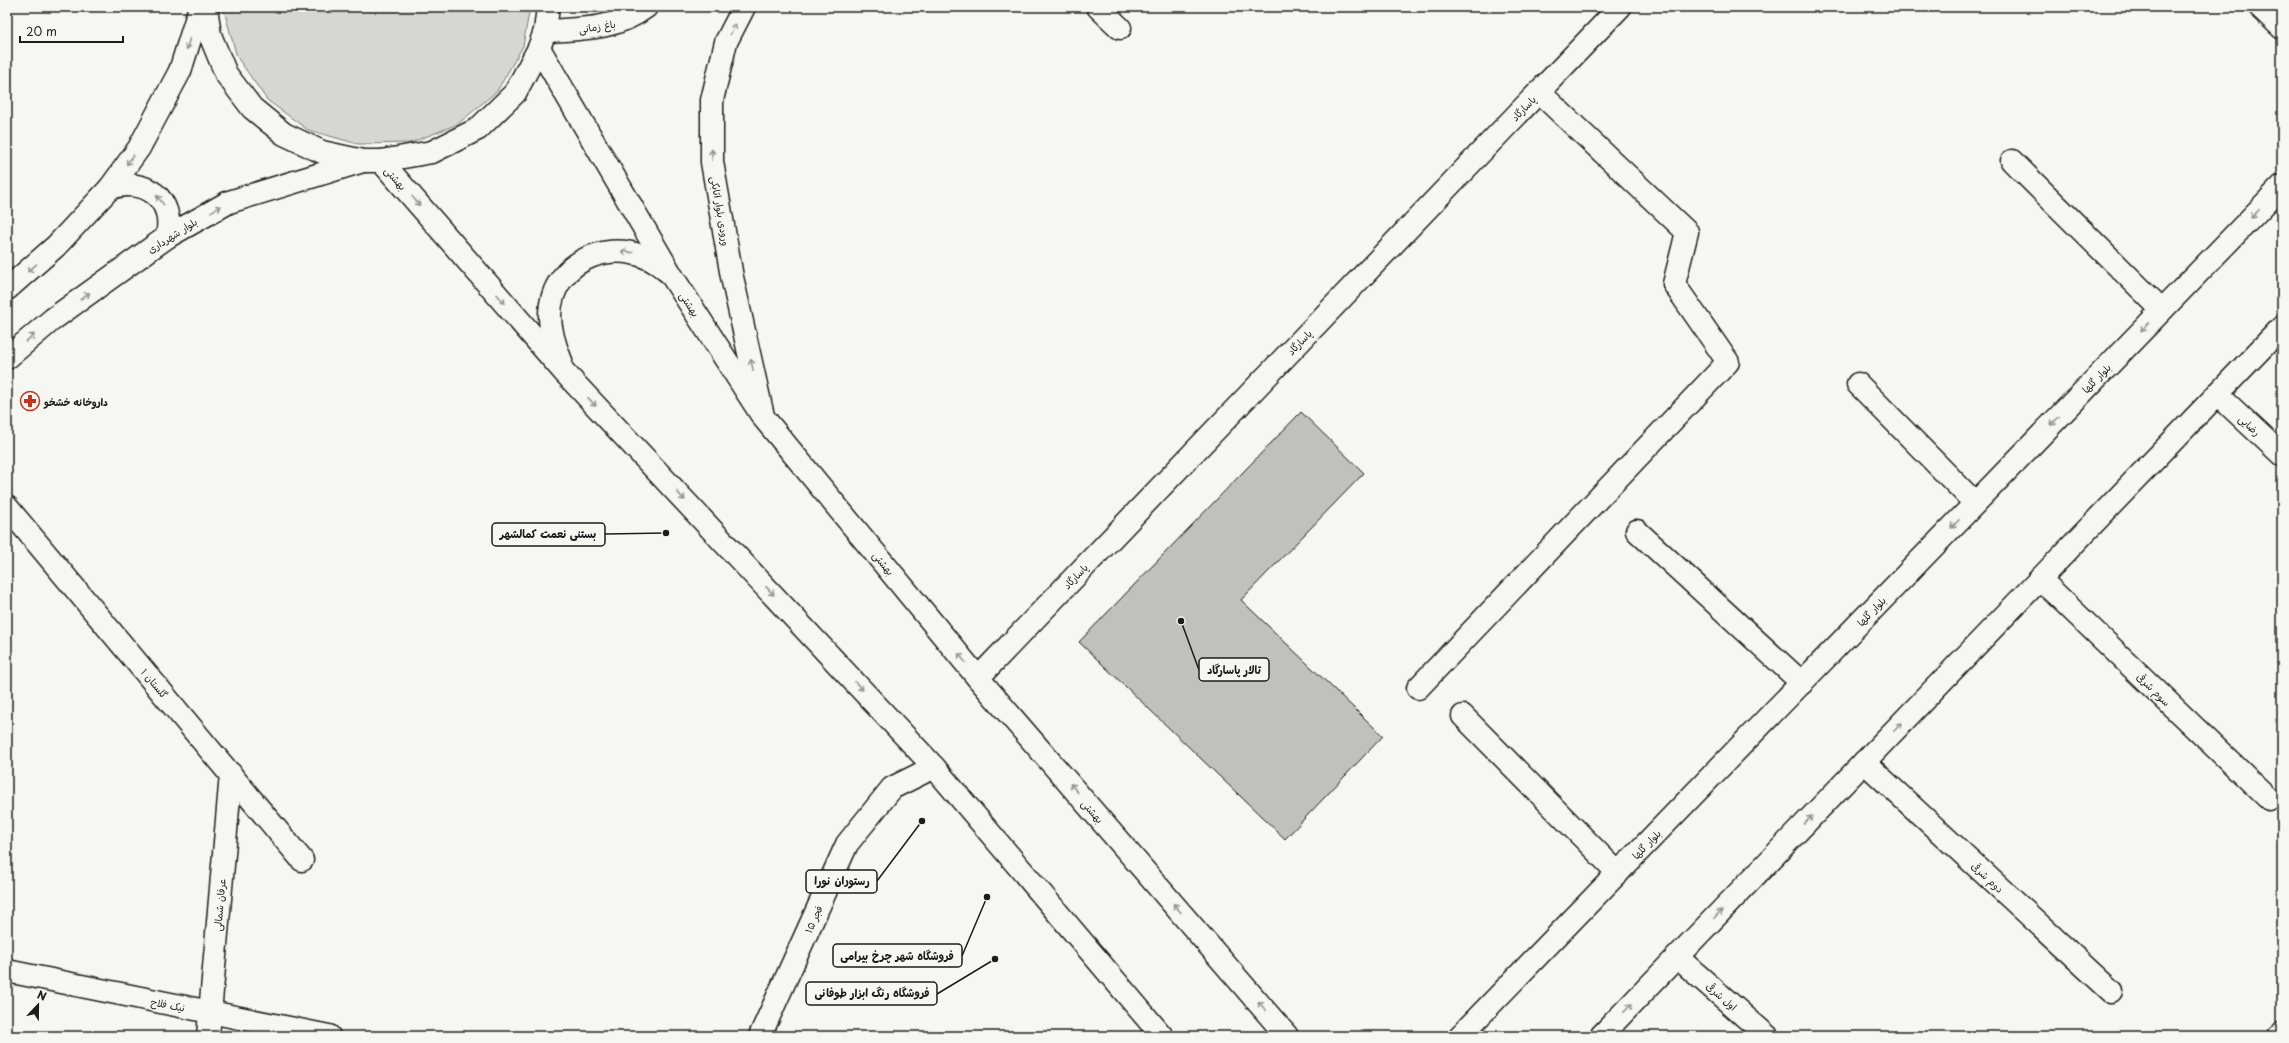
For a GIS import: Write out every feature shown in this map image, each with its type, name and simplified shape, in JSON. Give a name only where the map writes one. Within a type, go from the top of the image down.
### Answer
[{"type":"main road","points":[[7,289],[56,246],[110,188],[139,148],[180,71],[200,7]]},
{"type":"main road","points":[[206,7],[210,36],[226,74],[252,108],[284,134],[322,152],[372,161]]},
{"type":"main road","points":[[542,40],[548,7]]},
{"type":"main road","name":"باغ زمانی","points":[[542,40],[619,23],[646,7]]},
{"type":"main road","name":"ورودی بلوار اتابکی","points":[[744,7],[726,42],[712,100],[712,162],[732,277],[763,417]]},
{"type":"main road","points":[[1098,7],[1120,28]]},
{"type":"main road","name":"پاسارگاد","points":[[978,678],[1620,7]]},
{"type":"main road","points":[[2260,7],[2282,28]]},
{"type":"main road","name":"بلوار شهرداری","points":[[7,358],[53,319],[167,237],[229,202],[372,161],[432,152],[478,129],[515,93],[542,40]]},
{"type":"main road","name":"بهشتی","points":[[542,40],[672,276],[763,417],[978,678],[1287,1036]]},
{"type":"main road","points":[[1418,688],[1728,362],[1674,284],[1687,232],[1539,92]]},
{"type":"main road","name":"بهشتی","points":[[372,161],[565,373],[934,767],[1162,1036]]},
{"type":"main road","points":[[2012,161],[2162,310]]},
{"type":"main road","points":[[110,188],[130,184],[150,190],[164,206],[169,226],[167,237]]},
{"type":"main road","name":"بلوار گلها","points":[[1460,1036],[2282,186]]},
{"type":"main road","points":[[565,373],[551,334],[550,315],[553,297],[562,280],[574,266],[593,255],[614,250],[636,253],[656,261],[672,276]]},
{"type":"main road","points":[[1601,1036],[2282,327]]},
{"type":"main road","points":[[1858,384],[1975,504]]},
{"type":"main road","name":"رضایی","points":[[2217,394],[2282,455]]},
{"type":"main road","name":"گلستان ۱","points":[[7,507],[302,860]]},
{"type":"main road","points":[[1637,531],[1802,683]]},
{"type":"main road","name":"سوم شرقی","points":[[2040,579],[2269,799]]},
{"type":"main road","points":[[1463,716],[1618,873]]},
{"type":"main road","name":"دوم شرقی","points":[[1864,762],[2111,991]]},
{"type":"main road","name":"فجر ۱۵","points":[[760,1036],[847,844],[892,788],[934,767]]},
{"type":"main road","name":"عرفان شمالی","points":[[208,1036],[231,774]]},
{"type":"main road","name":"اول شرقی","points":[[1677,957],[1767,1036]]},
{"type":"main road","name":"نیک فلاح","points":[[7,971],[329,1036]]},
{"type":"main road","points":[[2279,1036],[2282,1033]]},
{"type":"shaded area","points":[[223,7],[530,7],[523,46],[497,91],[458,124],[410,143],[358,144],[308,130],[267,100],[237,57]]},
{"type":"building","points":[[1301,412],[1364,473],[1241,600],[1383,736],[1285,839],[1079,642]]},
{"type":"place","name":"داروخانه خشخو","points":[[30,401]]},
{"type":"place","name":"بستنی نعمت کمالشهر","points":[[666,533]]},
{"type":"place","name":"تالار پاسارگاد","points":[[1181,621]]},
{"type":"place","name":"رستوران نورا","points":[[922,821]]},
{"type":"place","name":"فروشگاه شهر چرخ بیرامی","points":[[987,897]]},
{"type":"place","name":"فروشگاه رنگ ابزار طوفانی","points":[[995,959]]}]
